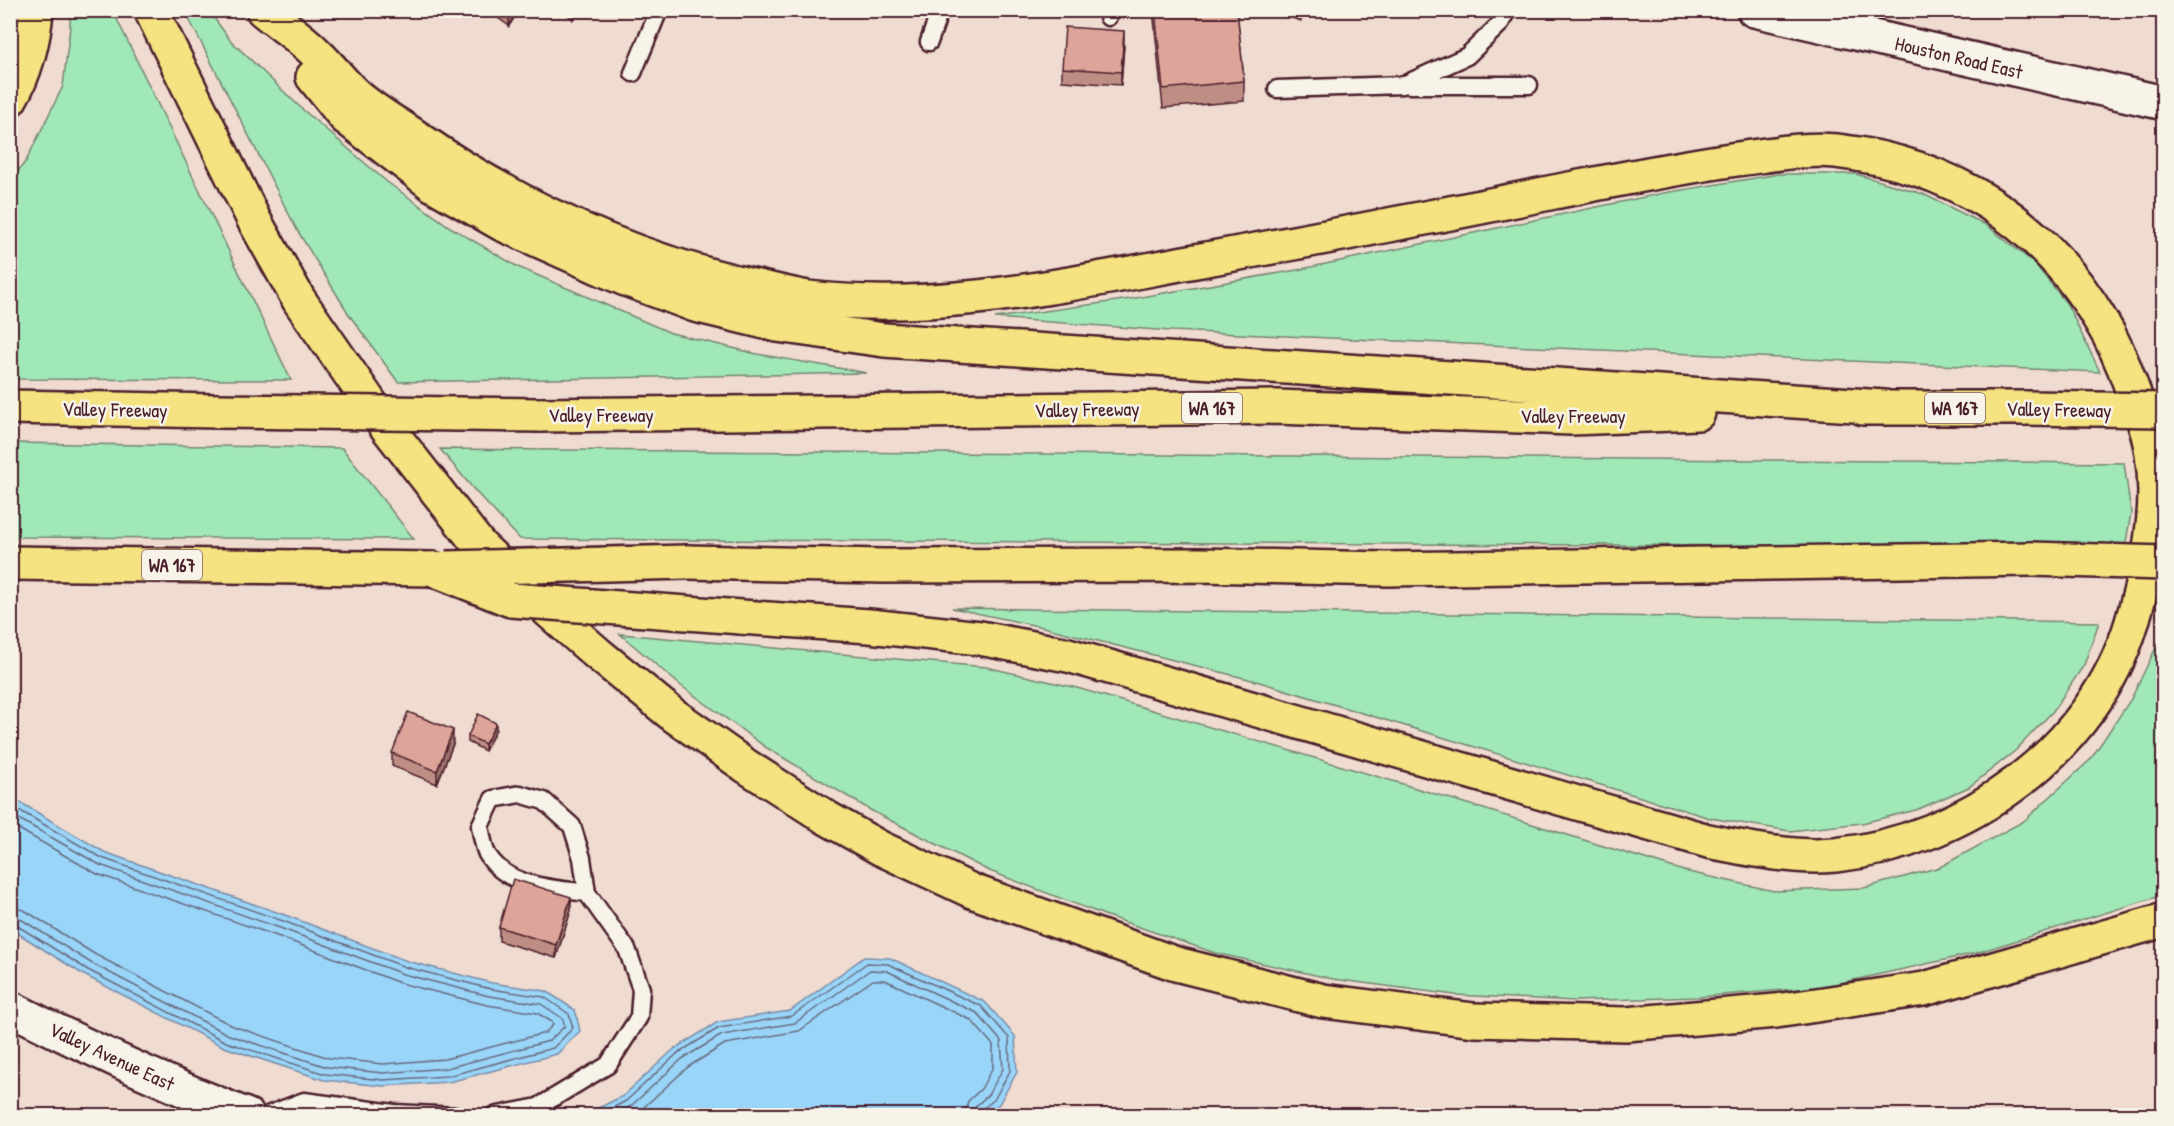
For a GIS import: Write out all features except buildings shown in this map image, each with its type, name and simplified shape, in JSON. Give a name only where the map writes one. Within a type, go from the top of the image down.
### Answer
[{"type":"highway","points":[[10,99],[22,75],[36,10]]},
{"type":"highway","points":[[152,10],[254,220],[298,300],[386,426],[480,546],[598,654],[672,714],[746,766],[827,819],[880,848],[972,891],[1176,964],[1323,1001],[1474,1020],[1626,1024],[1776,1011],[1924,989],[2163,920]]},
{"type":"highway","points":[[261,10],[345,117],[432,184],[502,224],[622,278],[695,305],[777,325],[884,340],[1884,407]]},
{"type":"highway","points":[[261,10],[314,50],[359,98],[452,161],[518,200],[633,251],[707,276],[803,297],[870,302],[938,302],[994,296],[1323,237],[1655,171],[1793,151],[1826,150],[1868,156],[1925,171],[1968,190],[2017,222],[2079,286],[2123,360],[2144,420],[2152,452],[2155,482],[2152,545],[2123,652],[2092,706],[2046,759],[1992,801],[1938,828],[1884,848],[1827,856],[1766,852],[1708,841],[1068,655],[980,638],[869,626],[511,600],[432,569]]},
{"type":"highway","name":"Valley Freeway","points":[[10,407],[539,415],[1277,407],[1571,418],[1884,407],[2163,410]]},
{"type":"highway","name":"WA 167","points":[[10,563],[432,569],[687,562],[883,566],[1200,565],[1386,569],[2032,560],[2163,563]]},
{"type":"street","name":"Houston Road East","points":[[1754,10],[2163,103]]},
{"type":"street","name":"Valley Avenue East","points":[[10,1008],[86,1046],[248,1116]]},
{"type":"lane","points":[[633,73],[659,10]]},
{"type":"lane","points":[[929,42],[940,10]]},
{"type":"lane","points":[[1403,85],[1467,56],[1500,24],[1507,10]]},
{"type":"lane","points":[[1277,89],[1403,85],[1529,85]]},
{"type":"lane","points":[[493,1116],[538,1107],[608,1065],[639,1017],[641,989],[627,949],[587,893],[582,858],[572,826],[544,801],[520,794],[493,799],[480,826],[487,853],[506,875],[532,885],[587,893]]},
{"type":"lane","points":[[265,1116],[304,1101],[394,1113],[458,1116]]},
{"type":"green space","points":[[70,11],[113,11],[291,380],[11,379],[11,180],[26,161],[63,86]]},
{"type":"green space","points":[[185,11],[209,11],[230,40],[302,109],[387,182],[450,227],[518,267],[671,333],[757,354],[867,373],[398,382],[350,316],[297,230]]},
{"type":"green space","points":[[1779,174],[1856,174],[1923,194],[1986,225],[2034,263],[2067,304],[2100,372],[1171,331],[995,318],[1124,300],[1297,270],[1664,193]]},
{"type":"green space","points":[[11,443],[342,448],[414,539],[11,537]]},
{"type":"green space","points":[[440,449],[2124,463],[2131,513],[2125,548],[520,539]]},
{"type":"green space","points":[[952,608],[2099,622],[2084,665],[2053,711],[2015,751],[1969,787],[1916,810],[1862,823],[1790,831],[1710,818],[1256,681],[1043,627]]},
{"type":"green space","points":[[2163,633],[2163,895],[1976,953],[1822,987],[1698,997],[1575,1001],[1455,995],[1333,979],[1215,953],[1107,916],[987,870],[872,811],[767,748],[680,685],[620,634],[986,667],[1077,688],[1396,782],[1684,871],[1774,891],[1864,888],[1940,867],[2024,821],[2090,760],[2131,699]]},
{"type":"water","points":[[11,797],[104,852],[285,915],[407,961],[492,983],[546,991],[575,1010],[580,1031],[557,1054],[449,1082],[383,1086],[324,1080],[224,1047],[84,975],[11,929]]},
{"type":"water","points":[[864,957],[890,958],[985,1002],[1015,1036],[1017,1072],[999,1104],[984,1116],[584,1115],[623,1096],[674,1049],[718,1022],[790,1011]]}]
